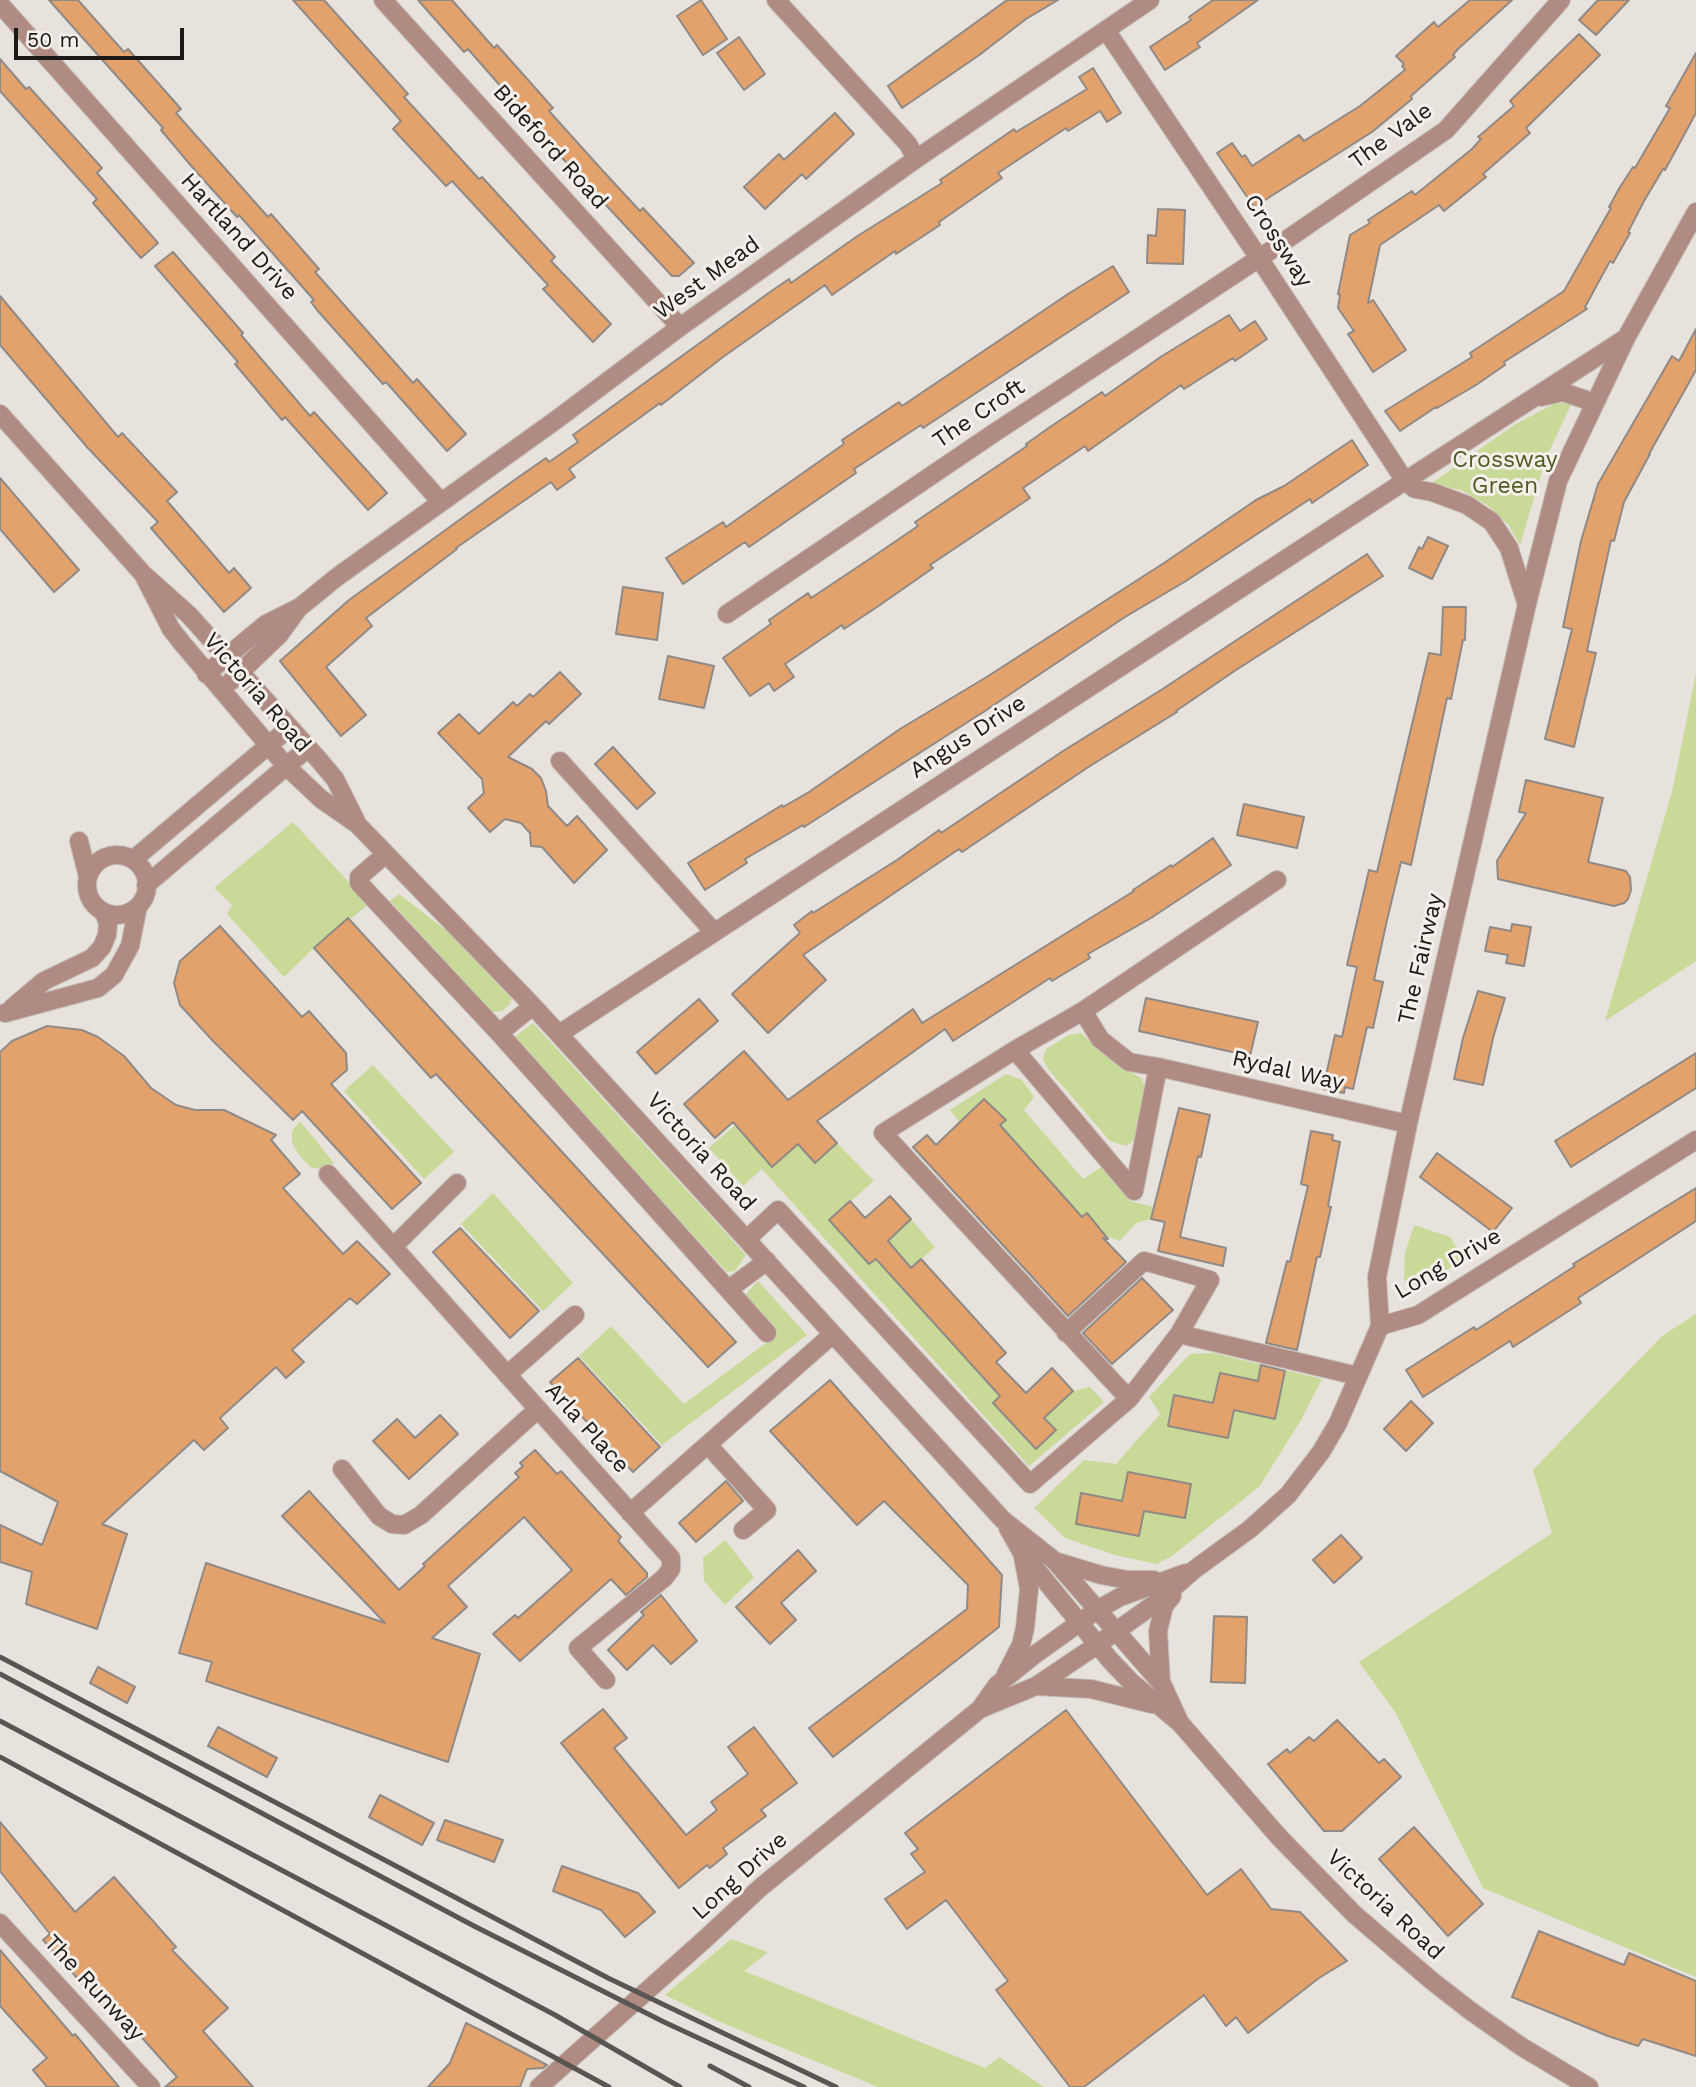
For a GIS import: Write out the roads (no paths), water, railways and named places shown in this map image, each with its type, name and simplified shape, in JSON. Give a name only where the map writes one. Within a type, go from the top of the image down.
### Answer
[{"type":"street","name":"Bideford Road","points":[[383,0],[680,327]]},
{"type":"street","points":[[776,0],[908,144],[916,159]]},
{"type":"street","name":"West Mead","points":[[206,674],[267,624],[300,607],[680,327],[916,159],[1150,0]]},
{"type":"street","name":"The Vale","points":[[1259,258],[1446,130],[1561,0]]},
{"type":"street","name":"Hartland Drive","points":[[0,4],[441,502]]},
{"type":"street","name":"Crossway","points":[[1106,30],[1405,481]]},
{"type":"street","name":"The Fairway","points":[[1380,1326],[1377,1277],[1408,1124],[1527,604],[1558,481],[1626,338],[1696,212]]},
{"type":"street","name":"The Croft","points":[[727,614],[1259,258]]},
{"type":"street","name":"The Fairway","points":[[1405,481],[1626,338]]},
{"type":"street","name":"The Fairway","points":[[1524,404],[1547,394],[1563,393],[1595,403]]},
{"type":"street","name":"Victoria Road","points":[[0,414],[143,574],[189,615],[335,779],[357,824]]},
{"type":"street","points":[[1405,481],[1415,489],[1432,492],[1467,505],[1492,522],[1509,548],[1527,604]]},
{"type":"street","name":"Angus Drive","points":[[559,1034],[1405,481]]},
{"type":"street","name":"Victoria Road","points":[[143,574],[172,629],[206,674],[286,766],[321,799],[357,824],[559,1034],[1003,1520],[1055,1561],[1162,1684],[1180,1723]]},
{"type":"street","name":"West Mead","points":[[221,690],[278,635],[300,607]]},
{"type":"street","points":[[134,859],[289,728]]},
{"type":"street","points":[[146,885],[308,748]]},
{"type":"street","points":[[560,761],[714,932]]},
{"type":"street","points":[[109,856],[79,841],[88,877],[88,894],[104,912],[121,914],[138,906]]},
{"type":"street","points":[[386,854],[359,877],[359,883],[499,1033],[767,1333]]},
{"type":"street","points":[[2,1015],[98,988],[114,975],[130,946],[138,906],[145,893],[143,871],[134,859],[117,855],[109,856],[95,864],[88,877]]},
{"type":"street","points":[[1129,1399],[883,1133],[1015,1050],[1083,1011],[1277,880]]},
{"type":"street","points":[[2,1015],[44,981],[92,958],[102,947],[107,935],[108,924],[104,912]]},
{"type":"street","points":[[499,1033],[533,1006]]},
{"type":"street","name":"Rydal Way","points":[[1083,1011],[1100,1039],[1129,1062],[1408,1124]]},
{"type":"street","points":[[1015,1050],[1135,1191],[1158,1067]]},
{"type":"street","name":"Long Drive","points":[[979,1709],[1036,1686],[1116,1632],[1175,1581],[1250,1528],[1288,1495],[1321,1452],[1338,1423],[1380,1326],[1418,1315],[1696,1140]]},
{"type":"street","name":"Arla Place","points":[[328,1174],[671,1558],[671,1569],[664,1578],[578,1648],[606,1680]]},
{"type":"street","points":[[393,1247],[457,1184]]},
{"type":"street","points":[[747,1239],[778,1210],[1031,1484],[1129,1399],[1179,1334],[1210,1280],[1144,1261],[1066,1333]]},
{"type":"street","points":[[729,1289],[767,1261]]},
{"type":"street","points":[[507,1375],[575,1315]]},
{"type":"street","points":[[630,1513],[833,1334]]},
{"type":"street","points":[[1179,1334],[1358,1376]]},
{"type":"street","points":[[342,1469],[379,1516],[392,1524],[404,1525],[421,1514],[538,1409]]},
{"type":"street","points":[[708,1444],[767,1510],[743,1530]]},
{"type":"street","name":"Victoria Road","points":[[1003,1520],[1021,1551],[1097,1645],[1131,1682],[1180,1723],[1279,1837],[1354,1914],[1472,2012],[1522,2047],[1589,2087]]},
{"type":"street","points":[[998,1685],[1011,1667],[1025,1628],[1029,1589],[1021,1551]]},
{"type":"street","points":[[1055,1561],[1128,1580],[1175,1581],[1159,1622],[1157,1641],[1162,1684]]},
{"type":"street","name":"Long Drive","points":[[539,2087],[761,1887],[979,1709],[998,1685],[1097,1610],[1120,1597],[1175,1581]]},
{"type":"street","points":[[1036,1686],[1091,1689],[1159,1706]]},
{"type":"street","name":"The Runway","points":[[0,1923],[151,2087]]},
{"type":"railway","points":[[0,1657],[608,1978],[836,2087]]},
{"type":"railway","points":[[0,1674],[474,1926],[664,2022],[804,2087]]},
{"type":"railway","points":[[0,1721],[555,2015],[680,2087]]},
{"type":"railway","points":[[0,1757],[609,2087]]},
{"type":"railway","points":[[710,2066],[749,2087]]},
{"type":"park label","name":"Crossway Green","points":[[1505,473]]}]
